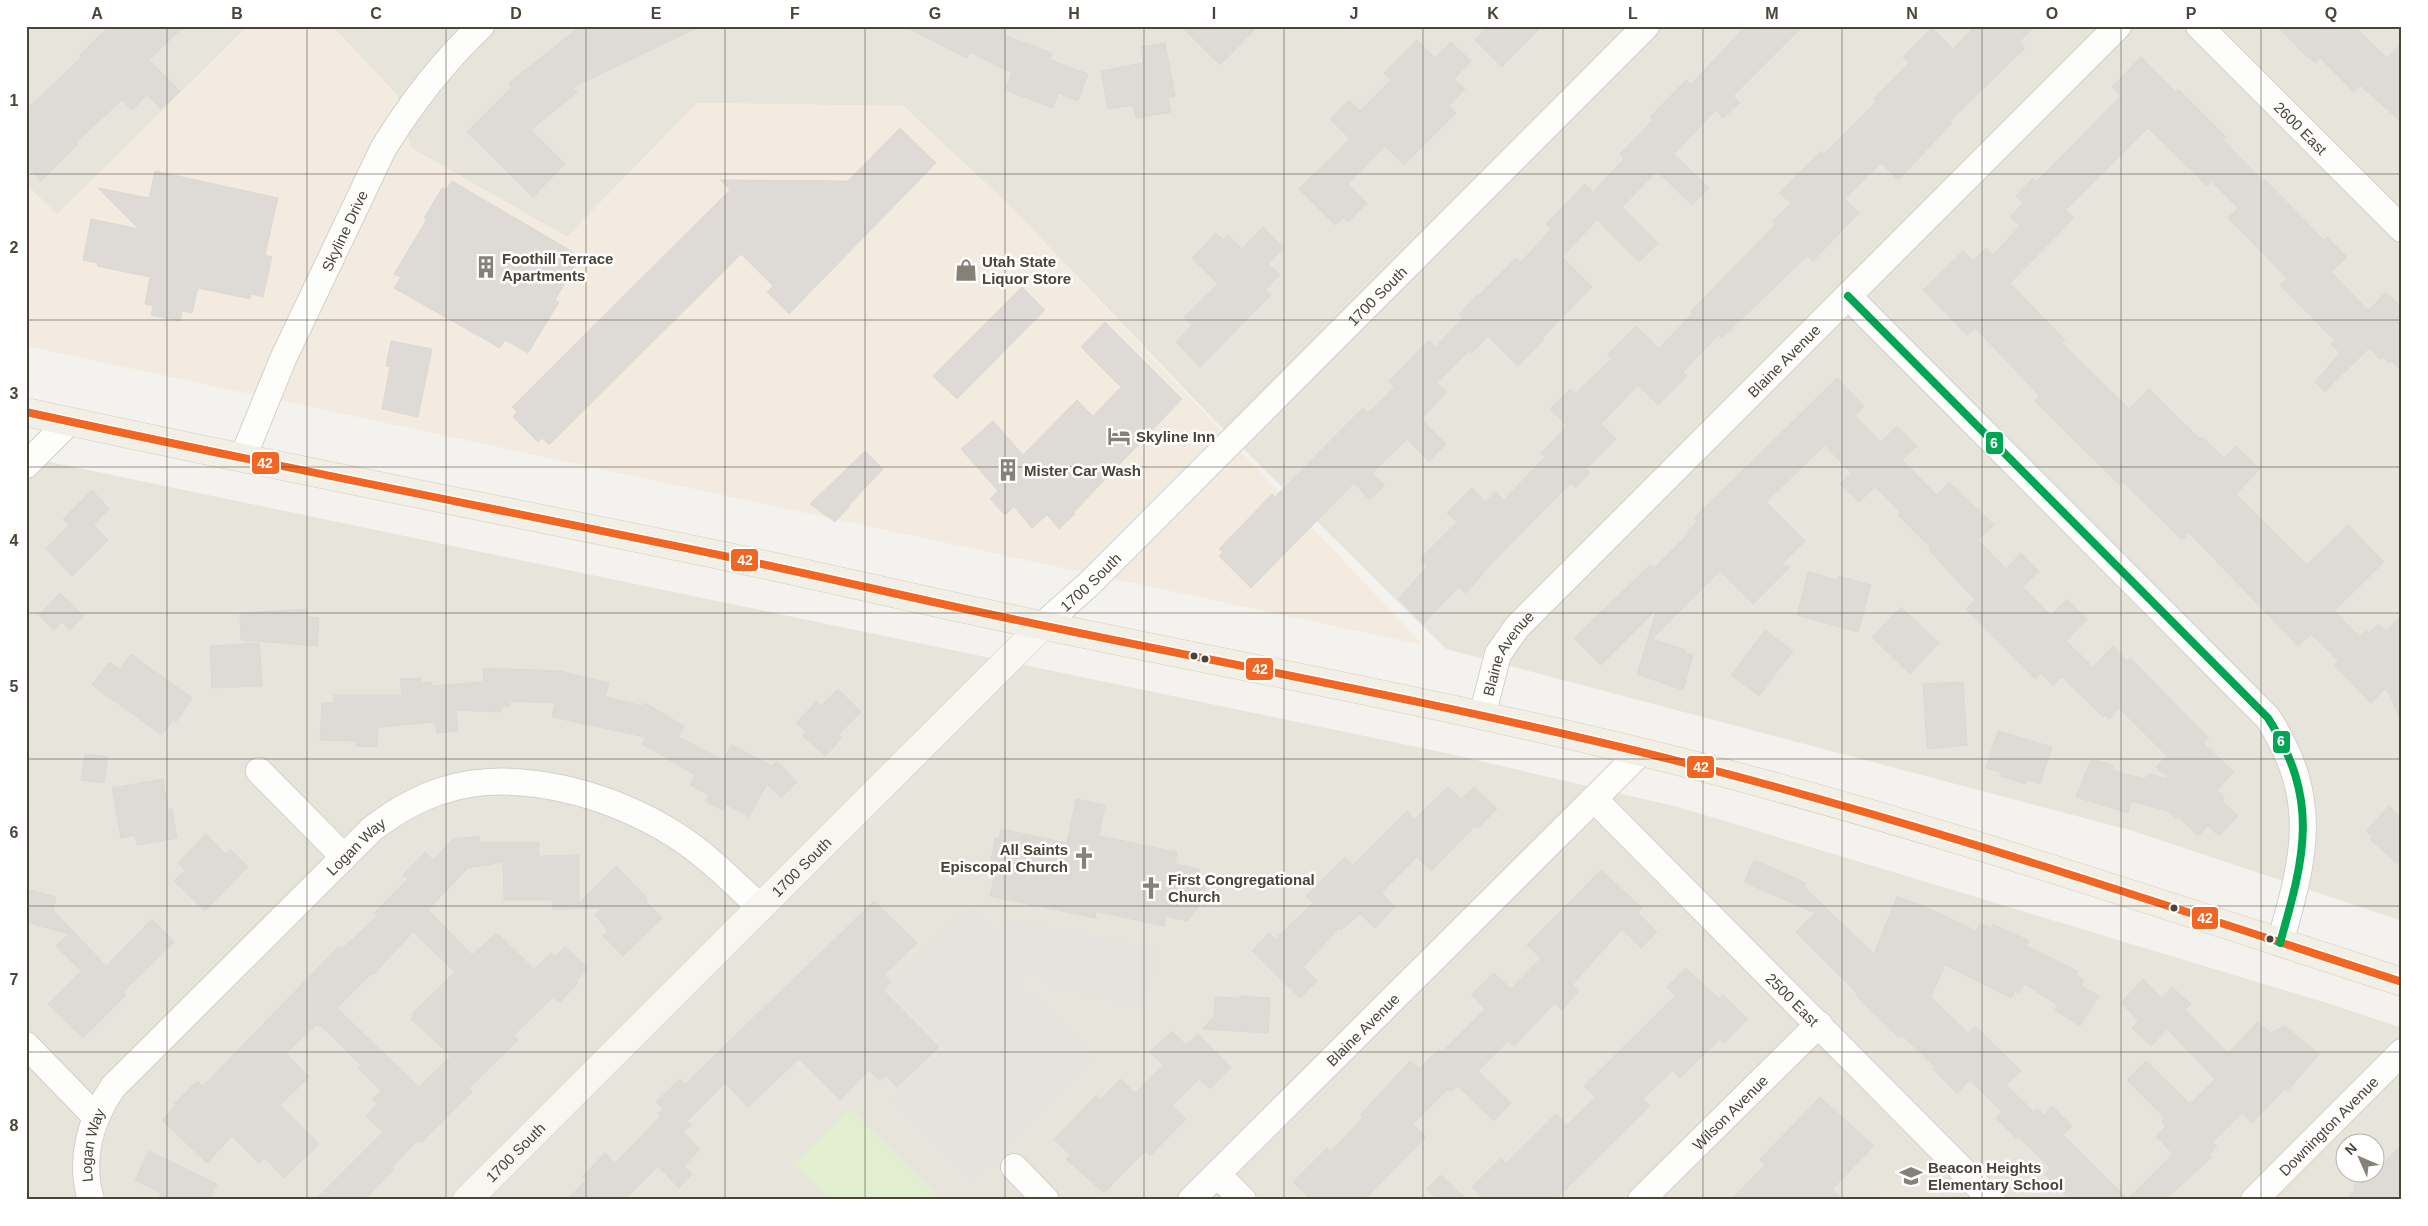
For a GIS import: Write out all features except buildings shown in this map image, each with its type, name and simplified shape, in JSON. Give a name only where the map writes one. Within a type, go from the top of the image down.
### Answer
[{"type":"main road","points":[[26,412],[781,568],[1043,625],[1482,716],[1640,752],[1970,842],[2402,982]]},
{"type":"street","name":"Skyline Drive","points":[[243,458],[283,359],[384,149],[400,121],[435,74],[481,26]]},
{"type":"street","name":"1700 South","points":[[467,1200],[1043,625],[1096,576],[1646,26]]},
{"type":"street","name":"Blaine Avenue","points":[[1482,716],[1498,654],[1517,627],[2118,26]]},
{"type":"street","name":"2600 East","points":[[2199,26],[2402,229]]},
{"type":"street","points":[[1848,296],[2268,718],[2282,739],[2292,762],[2300,787],[2304,810],[2300,862],[2280,943]]},
{"type":"street","points":[[26,465],[69,422]]},
{"type":"street","name":"Blaine Avenue","points":[[1191,1200],[1640,752]]},
{"type":"street","points":[[259,771],[344,856]]},
{"type":"street","name":"Logan Way","points":[[91,1200],[86,1174],[89,1136],[95,1116],[113,1087],[372,829],[391,814],[442,790],[469,784],[494,782],[524,783],[585,794],[647,819],[677,836],[705,857],[761,908]]},
{"type":"street","name":"2500 East","points":[[1594,798],[1992,1200]]},
{"type":"street","name":"Wilson Avenue","points":[[1641,1200],[1819,1024]]},
{"type":"street","points":[[26,1045],[95,1116]]},
{"type":"street","name":"Downington Avenue","points":[[2254,1200],[2402,1052]]},
{"type":"street","points":[[1014,1167],[1046,1200]]},
{"type":"street","points":[[1217,1174],[1243,1200]]},
{"type":"shaded area","points":[[26,26],[248,26],[57,215],[26,184]]},
{"type":"shaded area","points":[[248,26],[332,26],[397,95],[411,148],[567,237],[697,103],[903,106],[1011,207],[1423,645],[26,346],[26,184],[57,214]]},
{"type":"shaded area","points":[[332,26],[2402,26],[2402,921],[2133,831],[1446,649],[1216,422],[1011,207],[903,106],[697,103],[567,237],[411,148],[397,95]]},
{"type":"shaded area","points":[[26,457],[1446,753],[1678,807],[2330,1004],[2402,1028],[2402,1200],[26,1200]]},
{"type":"shaded area","points":[[971,905],[1001,935],[1005,918],[1162,949],[1145,1009],[1038,983],[1041,970],[1036,968],[1021,984],[1097,1059],[973,1184],[891,1101],[945,1048],[886,987]]},
{"type":"shaded area","name":"Beacon Heights Elementary School","points":[[1912,1164],[1946,1200],[1875,1200]]},
{"type":"green space","points":[[850,1109],[937,1196],[933,1200],[830,1200],[794,1164]]},
{"type":"transit line","name":"6","points":[[1848,296],[2268,718],[2284,748],[2295,775],[2301,802],[2303,828],[2296,882],[2280,943]]},
{"type":"transit line","name":"42","points":[[26,412],[724,556],[1012,619],[1403,699],[1637,751],[1830,802],[1926,830],[2117,889],[2402,982]]},
{"type":"place","name":"Foothill Terrace Apartments","points":[[486,267]]},
{"type":"place","name":"Utah State Liquor Store","points":[[966,270]]},
{"type":"place","name":"Skyline Inn","points":[[1119,436]]},
{"type":"place","name":"Mister Car Wash","points":[[1008,470]]},
{"type":"place","name":"All Saints Episcopal Church","points":[[1084,858]]},
{"type":"place","name":"First Congregational Church","points":[[1151,888]]},
{"type":"place","name":"Beacon Heights Elementary School","points":[[1911,1176]]}]
